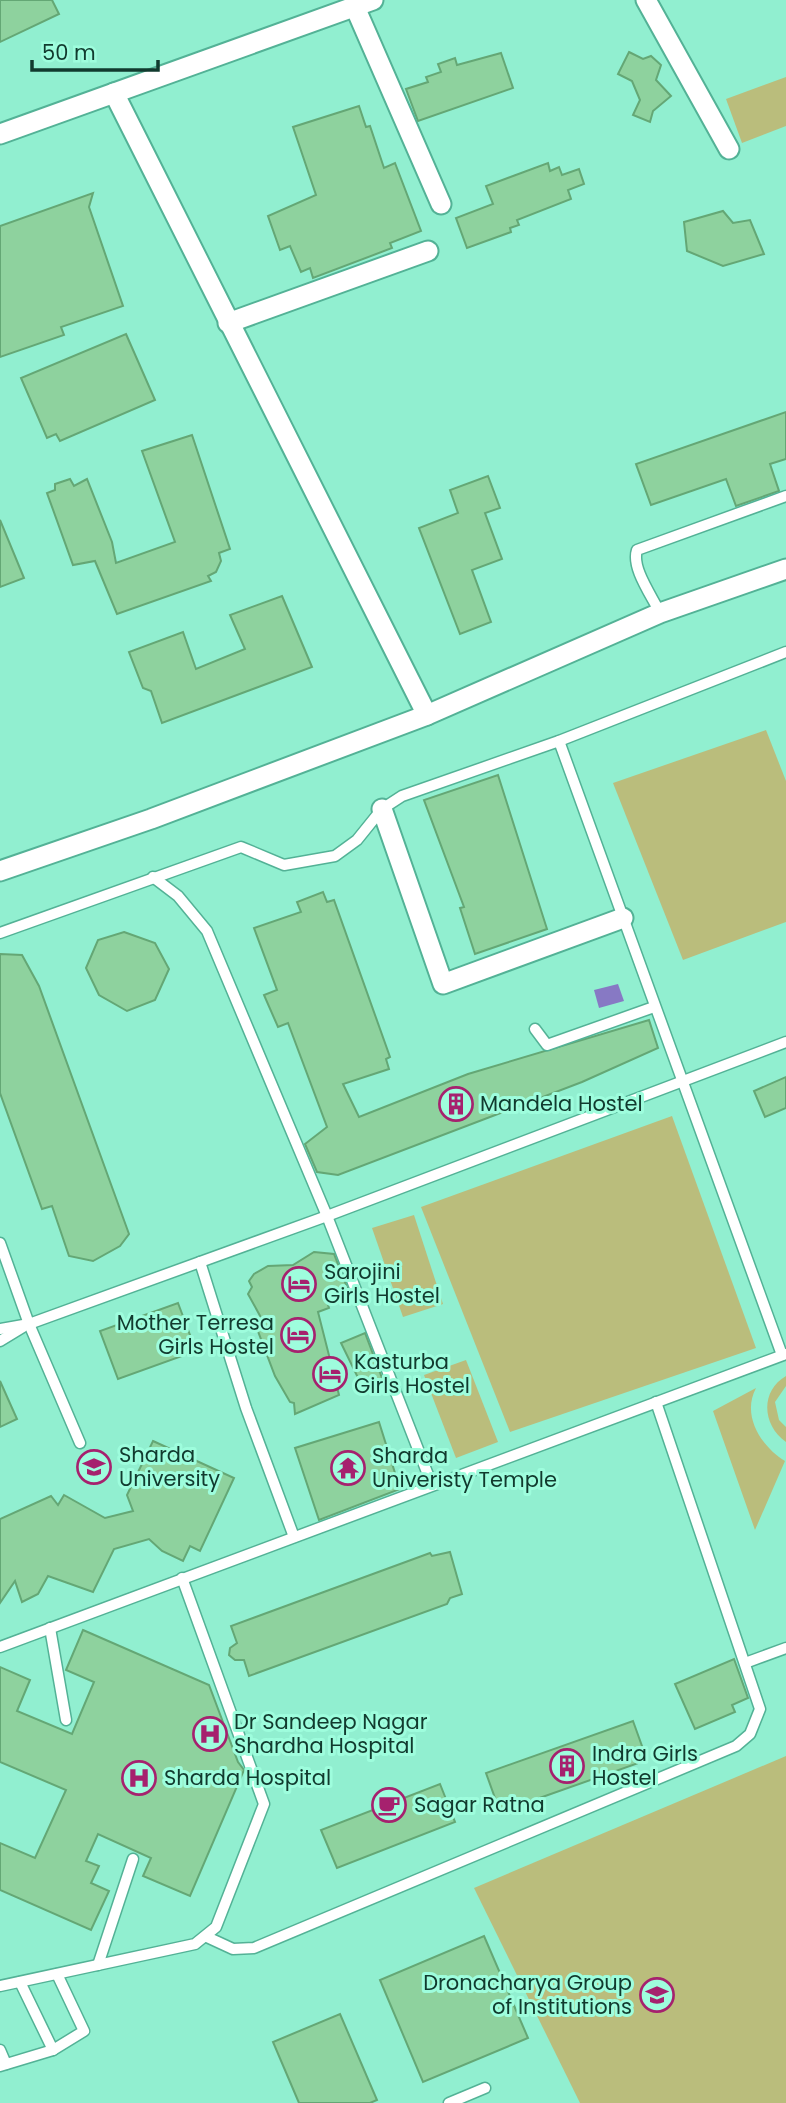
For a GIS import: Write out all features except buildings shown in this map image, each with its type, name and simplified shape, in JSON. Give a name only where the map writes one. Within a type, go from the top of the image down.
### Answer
[{"type":"street","points":[[646,0],[729,149]]},
{"type":"street","points":[[0,134],[364,3],[441,204]]},
{"type":"street","points":[[114,93],[427,715]]},
{"type":"street","points":[[228,323],[428,251]]},
{"type":"street","points":[[0,872],[151,819],[427,715],[660,613],[786,569]]},
{"type":"street","points":[[382,809],[443,984],[623,918]]},
{"type":"lane","points":[[660,613],[635,558],[637,550],[786,496]]},
{"type":"lane","points":[[0,933],[241,847],[284,865],[335,856],[357,840],[382,809],[402,796],[559,741],[786,652]]},
{"type":"lane","points":[[0,1647],[784,1355],[681,1082],[559,741]]},
{"type":"lane","points":[[153,877],[178,896],[207,931],[327,1216],[432,1485]]},
{"type":"lane","points":[[534,1030],[548,1045],[654,1007]]},
{"type":"lane","points":[[0,1329],[29,1324],[327,1216],[786,1042]]},
{"type":"lane","points":[[0,1243],[29,1324],[80,1443]]},
{"type":"lane","points":[[200,1262],[246,1408],[294,1537]]},
{"type":"lane","points":[[0,1341],[29,1324]]},
{"type":"lane","points":[[207,1937],[233,1949],[254,1948],[736,1746],[750,1734],[760,1709],[656,1402]]},
{"type":"lane","points":[[0,1986],[195,1944],[207,1937],[216,1927],[264,1804],[182,1578]]},
{"type":"lane","points":[[50,1628],[66,1720]]},
{"type":"lane","points":[[745,1663],[786,1648]]},
{"type":"lane","points":[[98,1965],[133,1859]]},
{"type":"lane","points":[[0,2050],[3,2065],[53,2050],[84,2031],[57,1974]]},
{"type":"lane","points":[[20,1982],[53,2050]]},
{"type":"lane","points":[[449,2103],[485,2088]]},
{"type":"green space","points":[[786,77],[786,126],[742,143],[726,99]]},
{"type":"green space","points":[[766,730],[786,781],[786,922],[683,960],[613,783]]},
{"type":"green space","points":[[672,1116],[756,1348],[510,1432],[421,1207]]},
{"type":"green space","points":[[414,1215],[443,1304],[403,1317],[372,1228]]},
{"type":"green space","points":[[466,1360],[498,1442],[456,1458],[424,1375]]},
{"type":"green space","points":[[786,1376],[786,1386],[775,1402],[779,1420],[786,1427],[786,1442],[772,1427],[767,1408],[772,1390]]},
{"type":"green space","points":[[756,1388],[751,1409],[756,1430],[769,1448],[785,1461],[755,1530],[713,1411]]},
{"type":"green space","name":"Dronacharya Group of Institutions","points":[[786,1756],[786,2103],[580,2103],[474,1888]]},
{"type":"shaded area","points":[[618,984],[624,1001],[599,1008],[594,990]]},
{"type":"place","name":"Mandela Hostel","points":[[456,1104]]},
{"type":"place","name":"Sarojini Girls Hostel","points":[[299,1284]]},
{"type":"place","name":"Mother Terresa Girls Hostel","points":[[298,1335]]},
{"type":"place","name":"Kasturba Girls Hostel","points":[[330,1374]]},
{"type":"place","name":"Sharda University","points":[[94,1467]]},
{"type":"place","name":"Sharda Univeristy Temple","points":[[348,1468]]},
{"type":"place","name":"Dr Sandeep Nagar Shardha Hospital","points":[[210,1734]]},
{"type":"place","name":"Indra Girls Hostel","points":[[567,1766]]},
{"type":"place","name":"Sharda Hospital","points":[[139,1778]]},
{"type":"place","name":"Sagar Ratna","points":[[389,1805]]},
{"type":"place","name":"Dronacharya Group of Institutions","points":[[657,1995]]}]
